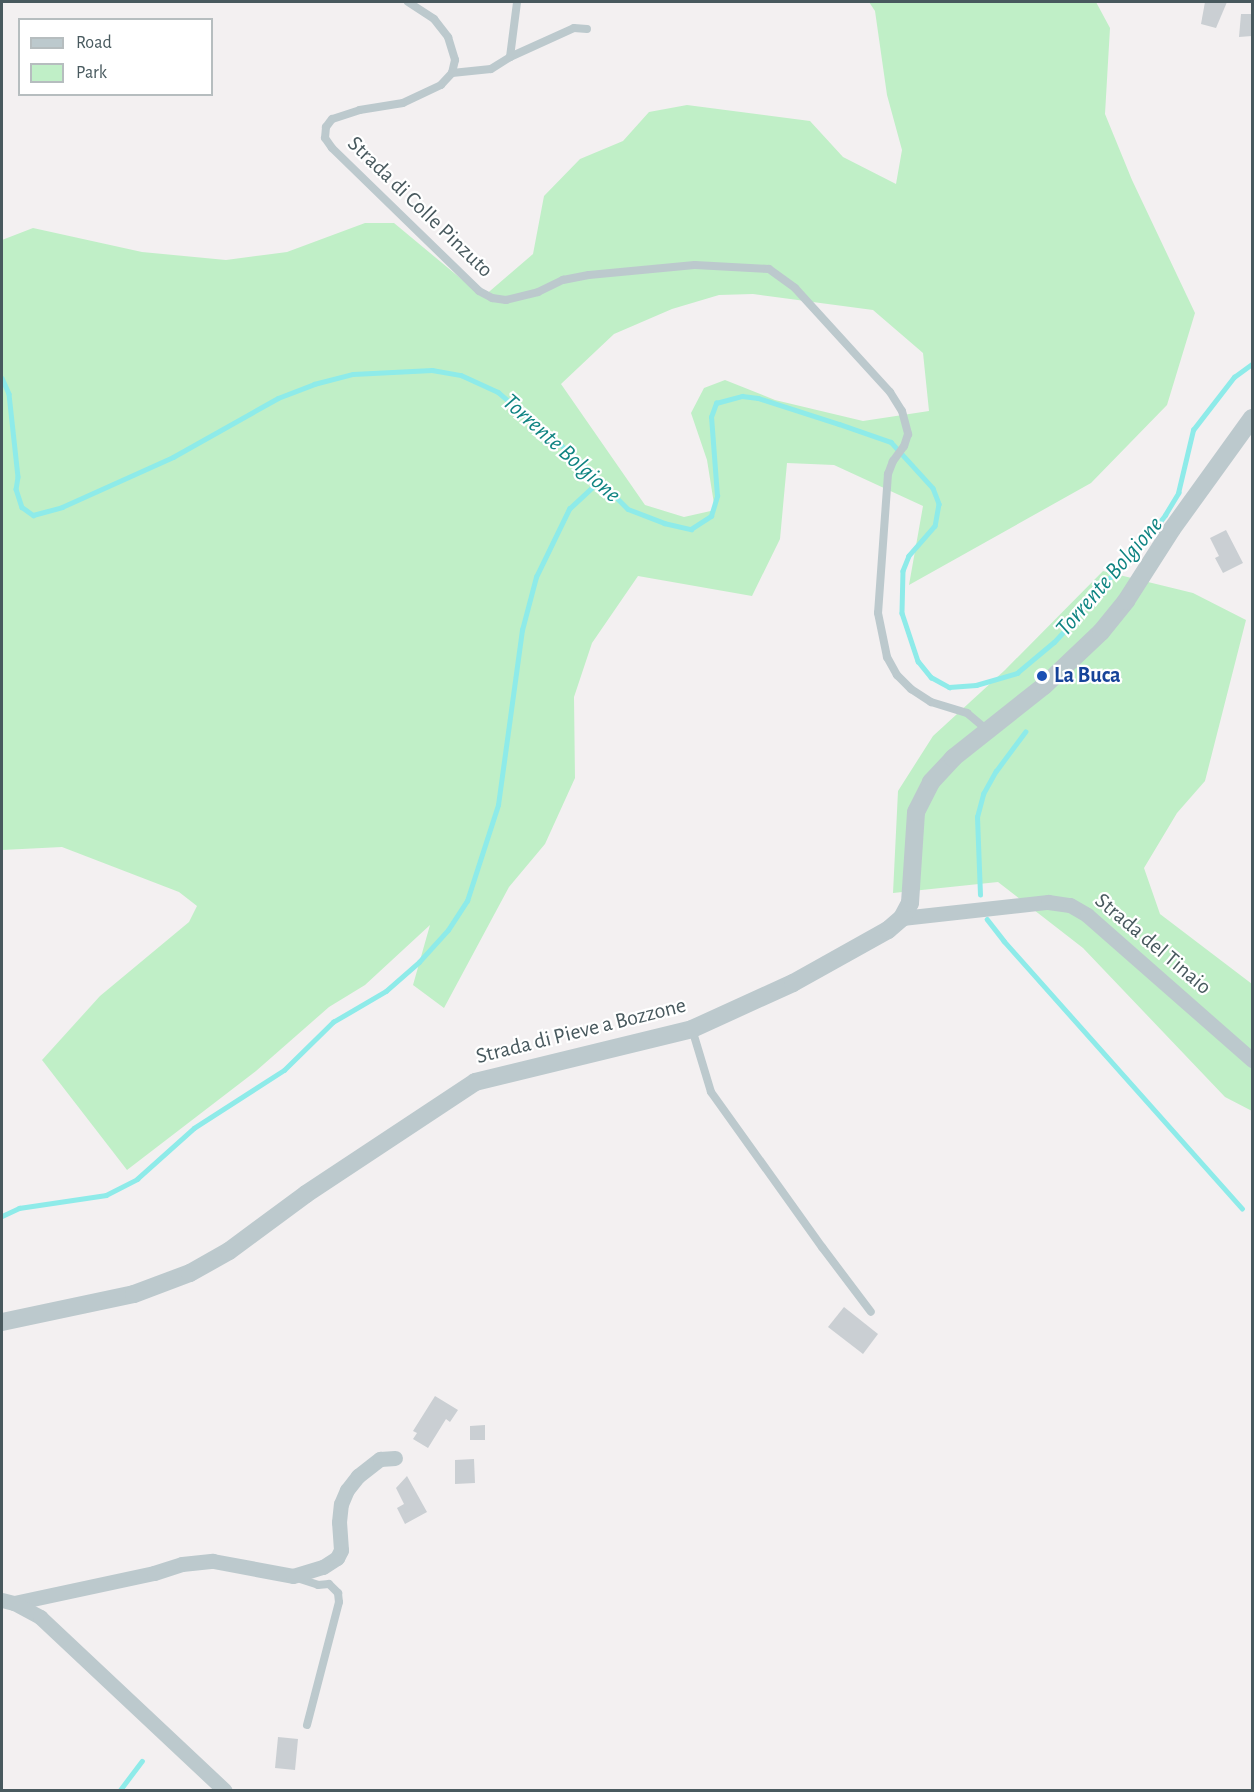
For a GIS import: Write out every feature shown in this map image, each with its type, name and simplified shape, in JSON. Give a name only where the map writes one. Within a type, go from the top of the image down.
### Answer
[{"type":"street","points":[[902,918],[912,897],[915,824],[922,797],[940,771],[987,730],[1044,686],[1101,632],[1126,601],[1172,529],[1252,418]]},
{"type":"street","name":"Strada del Tinaio","points":[[902,918],[1048,902],[1070,905],[1088,915],[1252,1060]]},
{"type":"street","name":"Strada di Pieve a Bozzone","points":[[2,1322],[134,1294],[202,1267],[416,1119],[481,1079],[619,1049],[692,1029],[793,983],[882,935],[902,918]]},
{"type":"street","points":[[8,1601],[154,1573],[182,1564],[213,1561],[293,1576],[323,1567],[337,1558],[340,1550],[341,1504],[347,1490],[358,1476],[380,1460],[395,1458]]},
{"type":"street","points":[[8,1601],[40,1617],[224,1791]]},
{"type":"lane","points":[[408,2],[434,19],[447,36],[454,60],[453,73],[491,69],[510,57],[574,28],[587,28]]},
{"type":"lane","points":[[510,57],[517,2]]},
{"type":"lane","name":"Strada di Colle Pinzuto","points":[[453,73],[441,85],[403,103],[340,114],[326,127],[325,138],[479,291],[492,297],[506,300],[538,292],[563,280],[589,275],[695,265],[769,269],[795,288],[890,392],[902,411],[908,434],[904,446],[893,461],[887,486],[878,613],[887,657],[897,675],[911,688],[931,702],[967,713],[987,730]]},
{"type":"lane","points":[[692,1029],[711,1092],[871,1312]]},
{"type":"lane","points":[[293,1576],[318,1585],[329,1584],[338,1593],[339,1602],[308,1725]]},
{"type":"green space","points":[[869,2],[1096,2],[1110,28],[1105,114],[1132,180],[1195,313],[1167,405],[1091,483],[909,585],[923,506],[834,465],[787,463],[780,539],[752,596],[638,576],[592,643],[574,697],[575,778],[545,844],[509,887],[444,1008],[413,985],[430,925],[365,985],[329,1007],[256,1071],[127,1170],[42,1060],[100,996],[189,922],[197,906],[179,892],[62,847],[2,850],[2,240],[33,228],[142,252],[226,260],[287,252],[365,223],[394,223],[483,297],[533,254],[544,196],[580,159],[623,141],[649,112],[687,105],[810,121],[843,157],[896,184],[902,150],[887,95],[875,11]],"holes":[[[753,294],[873,310],[923,353],[929,411],[863,421],[775,400],[725,380],[704,388],[691,413],[707,460],[715,510],[684,517],[645,505],[561,384],[614,334],[672,309],[719,295]]]},
{"type":"green space","points":[[1103,571],[1193,593],[1246,620],[1205,781],[1177,813],[1144,868],[1160,914],[1252,984],[1252,1111],[1225,1097],[1083,948],[998,882],[893,893],[898,791],[933,736],[1005,670]]},
{"type":"building","points":[[1205,2],[1227,2],[1216,28],[1201,24]]},
{"type":"building","points":[[1241,14],[1252,14],[1252,36],[1239,37]]},
{"type":"building","points":[[1226,530],[1243,563],[1223,573],[1215,558],[1219,556],[1210,538]]},
{"type":"building","points":[[844,1307],[878,1334],[863,1354],[828,1327]]},
{"type":"building","points":[[435,1396],[458,1410],[450,1422],[446,1419],[428,1448],[413,1439],[417,1433],[413,1431]]},
{"type":"building","points":[[485,1425],[485,1440],[470,1440],[470,1426]]},
{"type":"building","points":[[474,1459],[475,1483],[455,1484],[455,1460]]},
{"type":"building","points":[[407,1476],[427,1512],[405,1524],[397,1508],[404,1504],[396,1488]]},
{"type":"building","points":[[278,1737],[298,1739],[295,1770],[275,1768]]},
{"type":"waterway","name":"Torrente Bolgione","points":[[2,378],[9,394],[18,477],[16,489],[22,507],[33,515],[62,507],[173,457],[278,398],[314,384],[353,374],[432,370],[461,375],[498,392],[581,462],[628,509],[664,523],[691,529],[711,516],[717,496],[711,417],[716,403],[742,396],[758,398],[839,424],[891,442],[933,488],[939,504],[935,526],[909,556],[903,571],[902,613],[918,661],[931,677],[949,687],[976,685],[1017,673],[1054,642],[1072,623],[1086,602],[1141,546],[1165,515],[1178,493],[1193,430],[1234,377],[1252,364]]},
{"type":"waterway","points":[[2,1216],[19,1208],[106,1195],[137,1179],[194,1128],[284,1070],[333,1022],[386,991],[419,962],[448,930],[467,901],[498,805],[522,630],[536,577],[569,509],[599,481]]},
{"type":"waterway","points":[[980,895],[977,817],[983,794],[996,771],[1025,732]]},
{"type":"waterway","points":[[987,919],[1004,941],[1242,1208]]},
{"type":"waterway","points":[[120,1790],[142,1761]]},
{"type":"place","name":"La Buca","points":[[1042,676]]}]
